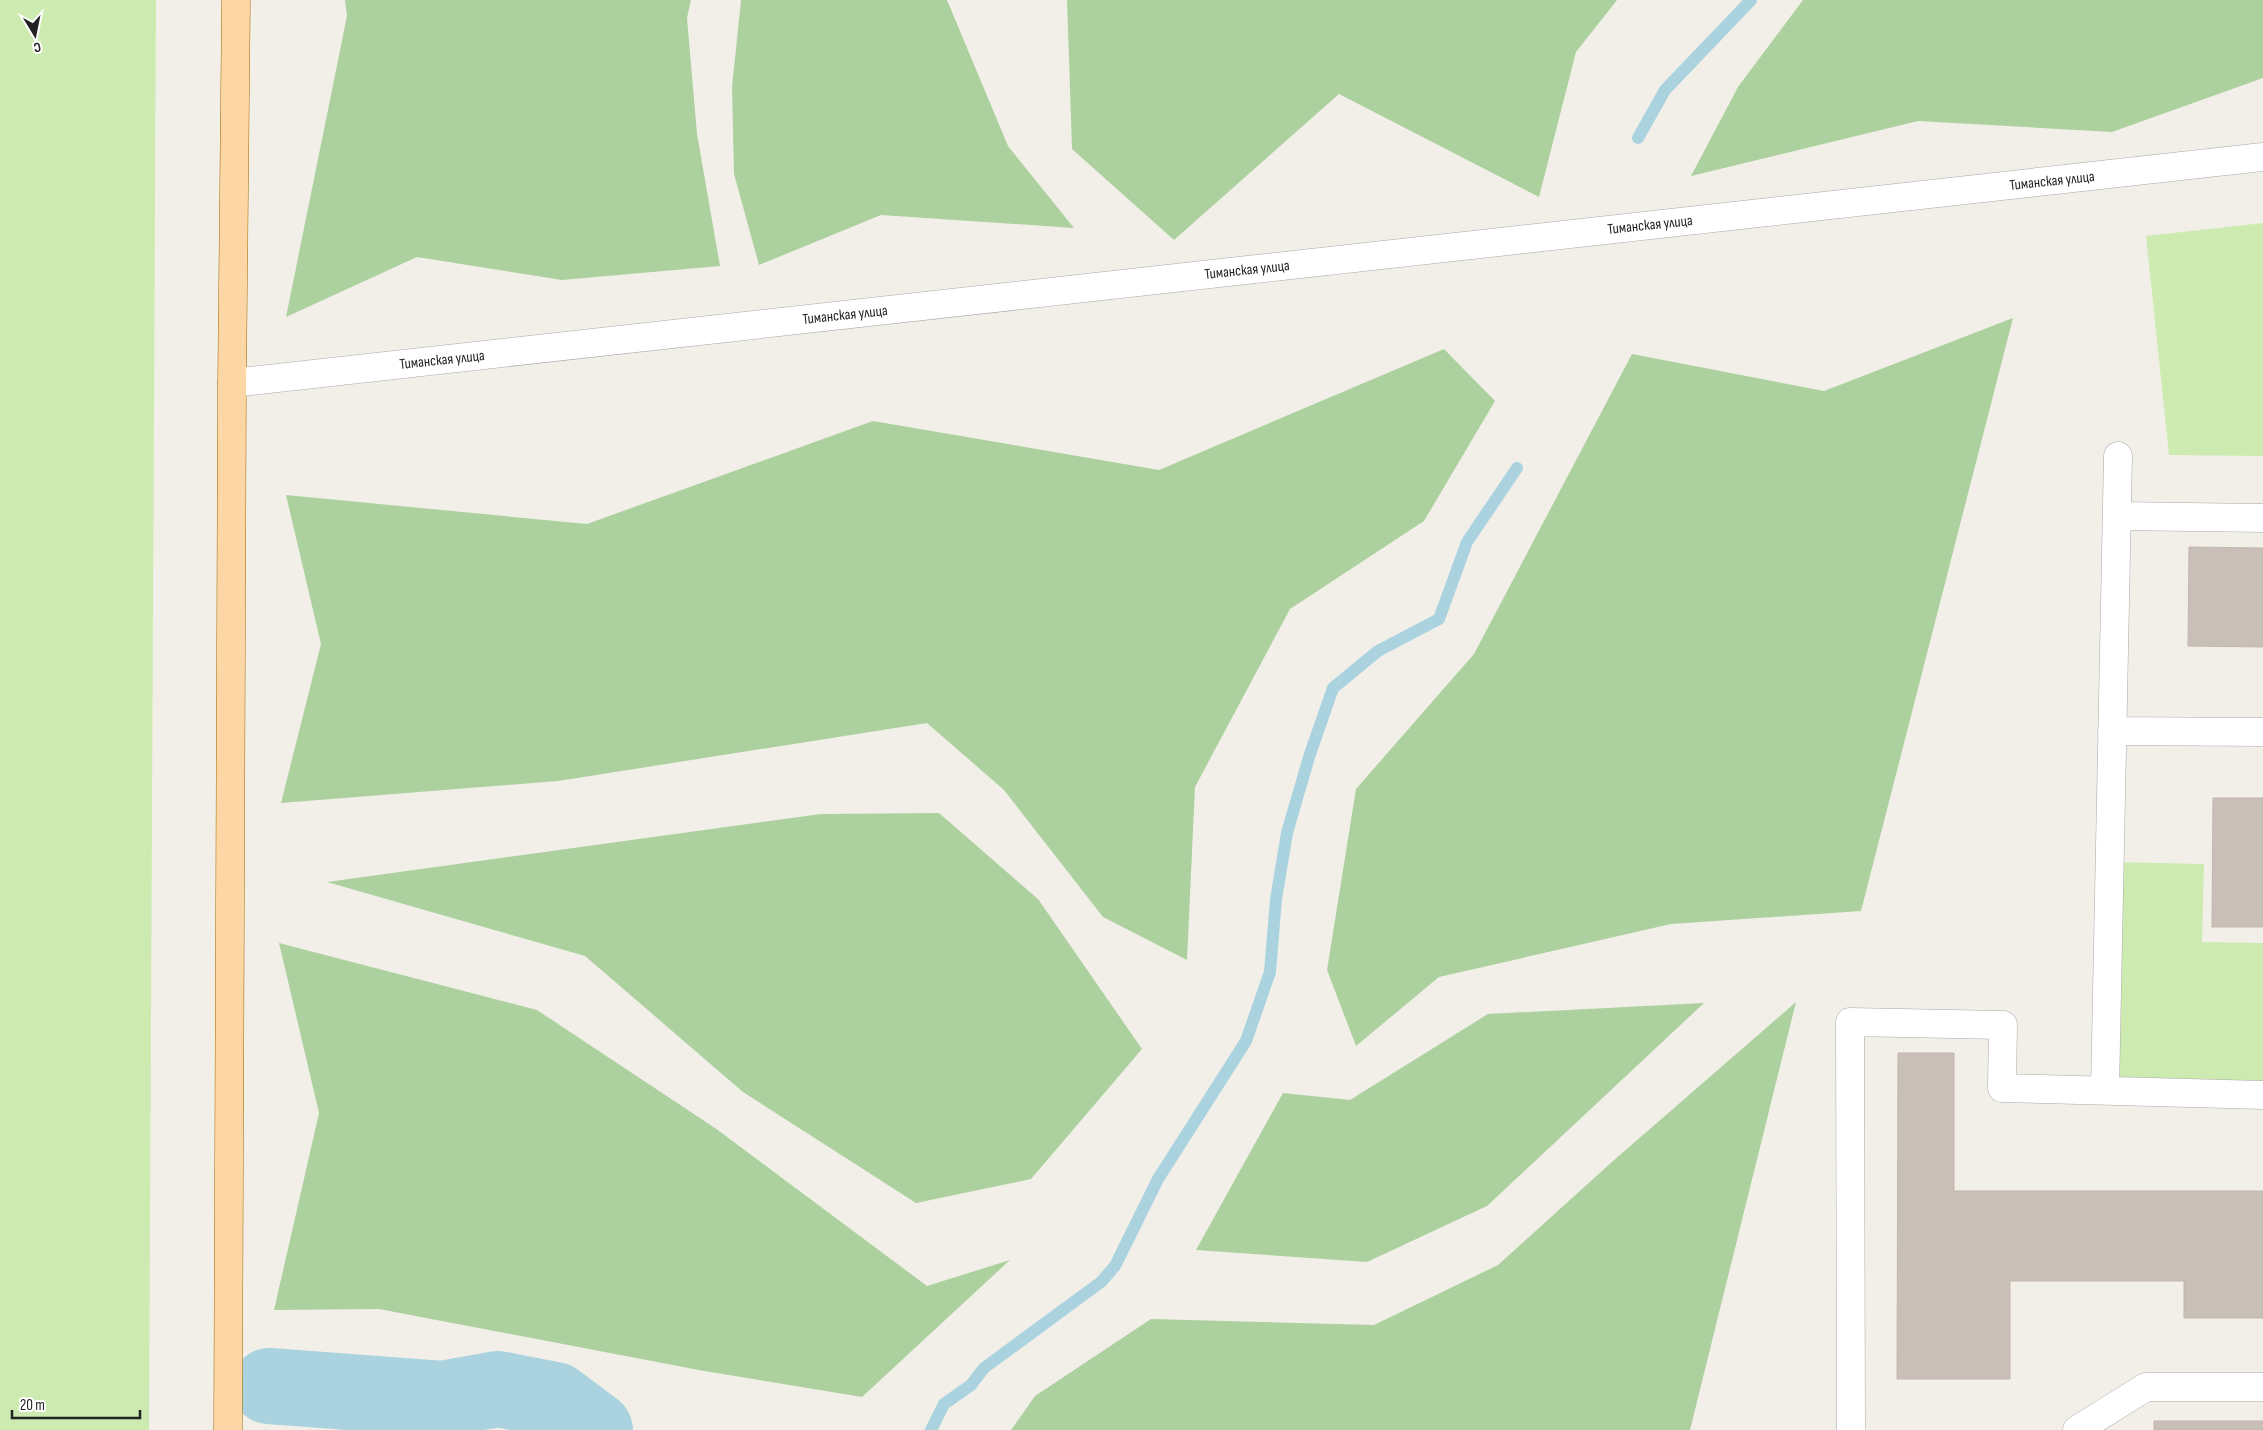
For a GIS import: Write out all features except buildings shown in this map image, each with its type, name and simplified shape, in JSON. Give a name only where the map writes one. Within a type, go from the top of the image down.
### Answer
[{"type":"main road","points":[[228,1430],[232,383],[236,0]]},
{"type":"street","name":"Тиманская улица","points":[[232,383],[2263,157]]},
{"type":"street","points":[[2105,1090],[2118,456]]},
{"type":"street","points":[[2117,516],[2263,518]]},
{"type":"street","points":[[2112,731],[2263,732]]},
{"type":"street","points":[[1850,1430],[1850,1022],[2003,1025],[2002,1088],[2263,1095]]},
{"type":"street","points":[[2077,1430],[2146,1387],[2263,1387]]},
{"type":"green space","points":[[0,0],[156,0],[149,1430],[0,1430]]},
{"type":"green space","points":[[345,0],[691,0],[687,18],[697,134],[720,266],[562,280],[417,257],[286,317],[347,16]]},
{"type":"green space","points":[[741,0],[947,0],[1008,146],[1074,228],[881,215],[759,265],[734,174],[732,87]]},
{"type":"green space","points":[[1067,0],[1617,0],[1576,52],[1539,197],[1339,94],[1174,240],[1072,149]]},
{"type":"green space","points":[[1803,0],[2263,0],[2263,78],[2112,132],[1918,121],[1691,176],[1738,87]]},
{"type":"green space","points":[[2263,223],[2263,456],[2169,455],[2146,236]]},
{"type":"green space","points":[[2013,318],[1861,911],[1671,924],[1439,977],[1356,1046],[1327,970],[1356,789],[1474,654],[1632,354],[1824,391]]},
{"type":"green space","points":[[1444,349],[1495,401],[1424,521],[1290,609],[1195,787],[1187,960],[1103,917],[1004,790],[927,723],[558,781],[281,803],[321,644],[286,495],[587,524],[873,421],[1159,470]]},
{"type":"green space","points":[[939,813],[1038,899],[1142,1049],[1031,1179],[916,1203],[743,1092],[585,956],[327,882],[821,814]]},
{"type":"green space","points":[[2114,862],[2204,864],[2202,942],[2263,943],[2263,1087],[2109,1083]]},
{"type":"green space","points":[[279,943],[537,1010],[715,1128],[927,1286],[1010,1260],[862,1397],[704,1371],[379,1309],[274,1310],[319,1113]]},
{"type":"green space","points":[[1796,1002],[1690,1430],[1011,1430],[1035,1396],[1151,1319],[1374,1325],[1498,1265],[1613,1161]]},
{"type":"green space","points":[[1704,1003],[1487,1206],[1367,1262],[1196,1250],[1283,1093],[1350,1100],[1488,1014]]},
{"type":"waterway","points":[[1638,138],[1665,90],[1751,0]]},
{"type":"waterway","points":[[931,1430],[944,1404],[971,1385],[984,1368],[1101,1282],[1115,1266],[1158,1179],[1246,1041],[1270,972],[1276,899],[1287,833],[1309,757],[1333,688],[1378,651],[1439,619],[1467,542],[1517,468]]},
{"type":"waterway","points":[[269,1386],[442,1399],[498,1389],[555,1400],[595,1430]]}]
